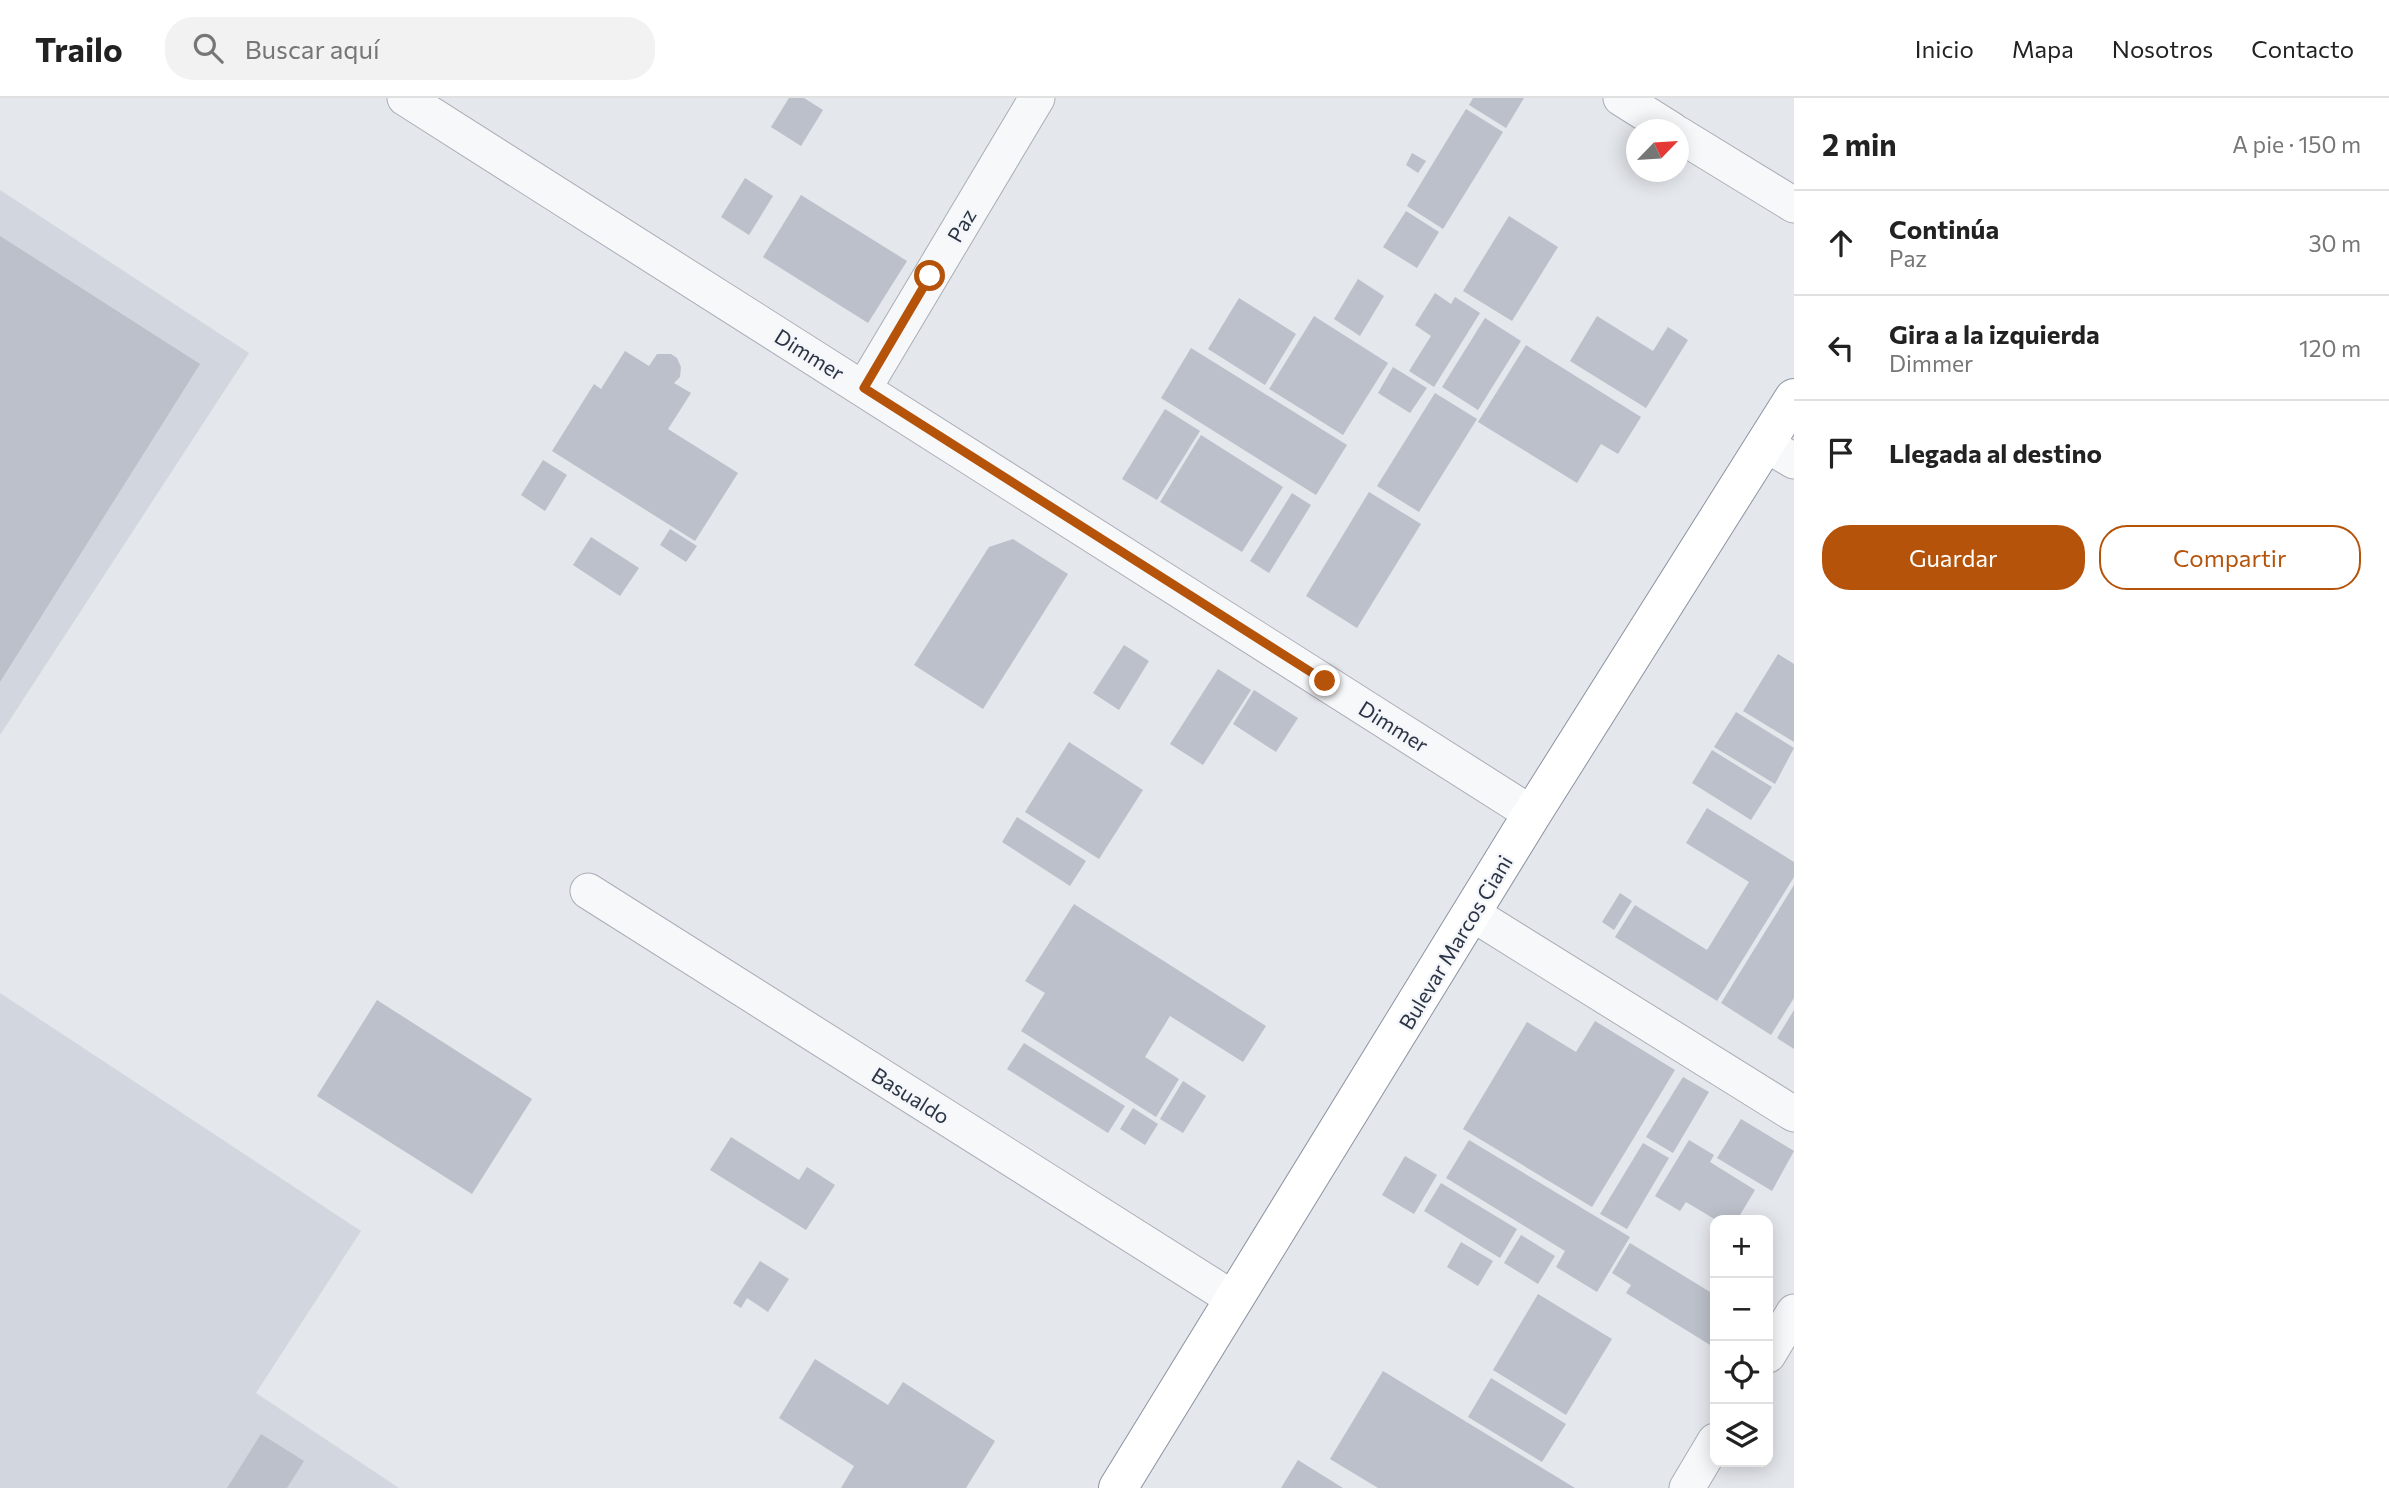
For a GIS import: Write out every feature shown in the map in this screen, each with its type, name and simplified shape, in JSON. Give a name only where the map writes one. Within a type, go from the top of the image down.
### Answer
[{"type":"highway","name":"Bulevar Marcos Ciani","points":[[1118,1488],[1532,814],[1781,453],[1794,398]]},
{"type":"street","name":"Dimmer","points":[[405,98],[1532,814]]},
{"type":"street","name":"Paz","points":[[864,388],[1037,98]]},
{"type":"street","points":[[1621,98],[1654,119]]},
{"type":"street","points":[[1689,141],[1794,205]]},
{"type":"street","name":"Basualdo","points":[[588,891],[1235,1300]]},
{"type":"street","points":[[1473,914],[1794,1114]]},
{"type":"street","points":[[1773,1347],[1794,1312]]},
{"type":"street","points":[[1687,1488],[1710,1449]]},
{"type":"shaded area","points":[[0,190],[249,353],[0,735]]},
{"type":"shaded area","points":[[0,993],[361,1231],[256,1393],[399,1488],[0,1488]]},
{"type":"building","points":[[789,98],[804,98],[823,110],[801,146],[771,127]]},
{"type":"building","points":[[1473,98],[1524,98],[1506,128],[1469,105]]},
{"type":"building","points":[[1466,109],[1503,132],[1443,229],[1407,206]]},
{"type":"building","points":[[1412,153],[1426,161],[1418,173],[1406,165]]},
{"type":"building","points":[[745,178],[773,196],[749,235],[721,217]]},
{"type":"building","points":[[801,195],[907,261],[868,323],[763,257]]},
{"type":"building","points":[[1406,211],[1439,232],[1417,268],[1383,247]]},
{"type":"building","points":[[1509,216],[1558,247],[1512,321],[1463,291]]},
{"type":"building","points":[[0,236],[200,364],[0,682]]},
{"type":"building","points":[[1358,279],[1384,296],[1360,336],[1334,319]]},
{"type":"building","points":[[1435,293],[1451,304],[1455,297],[1480,313],[1434,387],[1409,371],[1431,336],[1415,325]]},
{"type":"building","points":[[1239,298],[1296,334],[1265,385],[1208,349]]},
{"type":"building","points":[[1314,316],[1388,363],[1343,435],[1269,389]]},
{"type":"building","points":[[1597,316],[1653,351],[1668,327],[1688,340],[1646,408],[1570,361]]},
{"type":"building","points":[[1485,318],[1521,341],[1478,410],[1442,387]]},
{"type":"building","points":[[1526,345],[1641,417],[1618,454],[1601,444],[1577,483],[1478,422]]},
{"type":"building","points":[[1191,348],[1347,445],[1316,495],[1161,398]]},
{"type":"building","points":[[625,351],[649,366],[657,354],[671,354],[677,358],[681,367],[680,377],[674,383],[691,393],[668,429],[738,473],[695,541],[552,451],[594,384],[601,389]]},
{"type":"building","points":[[1393,367],[1427,388],[1410,413],[1378,393]]},
{"type":"building","points":[[1435,393],[1477,419],[1419,512],[1377,486]]},
{"type":"building","points":[[1165,409],[1200,431],[1157,500],[1122,479]]},
{"type":"building","points":[[1201,435],[1283,487],[1242,552],[1160,502]]},
{"type":"building","points":[[543,460],[567,475],[545,511],[521,495]]},
{"type":"building","points":[[1369,492],[1421,524],[1357,628],[1306,596]]},
{"type":"building","points":[[1292,493],[1311,505],[1269,573],[1250,561]]},
{"type":"building","points":[[670,529],[697,546],[686,562],[660,545]]},
{"type":"building","points":[[591,537],[639,568],[620,596],[573,565]]},
{"type":"building","points":[[1013,539],[1068,574],[983,709],[914,665],[989,547]]},
{"type":"building","points":[[1124,645],[1149,661],[1119,710],[1093,693]]},
{"type":"building","points":[[1778,654],[1794,664],[1794,742],[1743,711]]},
{"type":"building","points":[[1218,669],[1251,690],[1203,765],[1170,744]]},
{"type":"building","points":[[1254,690],[1298,718],[1276,752],[1233,724]]},
{"type":"building","points":[[1736,712],[1794,748],[1775,784],[1714,747]]},
{"type":"building","points":[[1069,742],[1143,790],[1099,859],[1025,812]]},
{"type":"building","points":[[1712,750],[1772,787],[1751,820],[1692,783]]},
{"type":"building","points":[[1707,808],[1794,862],[1794,877],[1717,1001],[1615,937],[1635,905],[1707,950],[1749,882],[1686,843]]},
{"type":"building","points":[[1017,817],[1086,861],[1070,886],[1002,842]]},
{"type":"building","points":[[1794,885],[1794,998],[1771,1035],[1721,1003]]},
{"type":"building","points":[[1620,893],[1632,901],[1614,930],[1602,922]]},
{"type":"building","points":[[1074,904],[1266,1026],[1243,1062],[1170,1016],[1145,1057],[1179,1079],[1156,1117],[1021,1031],[1045,993],[1025,981]]},
{"type":"building","points":[[377,1000],[532,1099],[472,1194],[317,1096]]},
{"type":"building","points":[[1794,1010],[1794,1049],[1777,1038]]},
{"type":"building","points":[[1595,1021],[1675,1070],[1592,1207],[1463,1129],[1527,1022],[1576,1052]]},
{"type":"building","points":[[1024,1043],[1125,1106],[1108,1133],[1007,1069]]},
{"type":"building","points":[[1683,1077],[1709,1092],[1673,1153],[1646,1137]]},
{"type":"building","points":[[1183,1081],[1206,1096],[1183,1133],[1160,1119]]},
{"type":"building","points":[[1133,1108],[1158,1124],[1145,1145],[1120,1129]]},
{"type":"building","points":[[1741,1119],[1794,1151],[1772,1191],[1717,1158]]},
{"type":"building","points":[[731,1137],[799,1180],[807,1167],[835,1185],[806,1230],[710,1170]]},
{"type":"building","points":[[1469,1140],[1630,1237],[1597,1292],[1556,1267],[1565,1251],[1446,1178]]},
{"type":"building","points":[[1689,1140],[1714,1155],[1710,1162],[1755,1190],[1740,1215],[1710,1216],[1686,1202],[1680,1211],[1655,1196]]},
{"type":"building","points":[[1643,1143],[1669,1158],[1627,1229],[1600,1214]]},
{"type":"building","points":[[1405,1156],[1437,1175],[1414,1214],[1382,1195]]},
{"type":"building","points":[[1441,1183],[1517,1229],[1500,1258],[1424,1211]]},
{"type":"building","points":[[1521,1235],[1555,1256],[1538,1284],[1504,1263]]},
{"type":"building","points":[[1461,1242],[1493,1261],[1478,1286],[1447,1267]]},
{"type":"building","points":[[1630,1243],[1710,1292],[1710,1345],[1626,1293],[1631,1285],[1612,1273]]},
{"type":"building","points":[[760,1261],[789,1279],[768,1312],[747,1298],[741,1308],[733,1303]]},
{"type":"building","points":[[1538,1294],[1612,1339],[1566,1415],[1493,1370]]},
{"type":"building","points":[[815,1359],[888,1405],[903,1382],[995,1441],[966,1488],[841,1488],[854,1466],[779,1418]]},
{"type":"building","points":[[1383,1371],[1575,1488],[1378,1488],[1330,1459]]},
{"type":"building","points":[[1491,1378],[1566,1424],[1542,1462],[1468,1417]]},
{"type":"building","points":[[261,1434],[304,1461],[287,1488],[227,1488]]},
{"type":"building","points":[[1298,1460],[1343,1488],[1281,1488]]},
{"type":"route","points":[[930,276],[864,388],[1325,681]]}]
